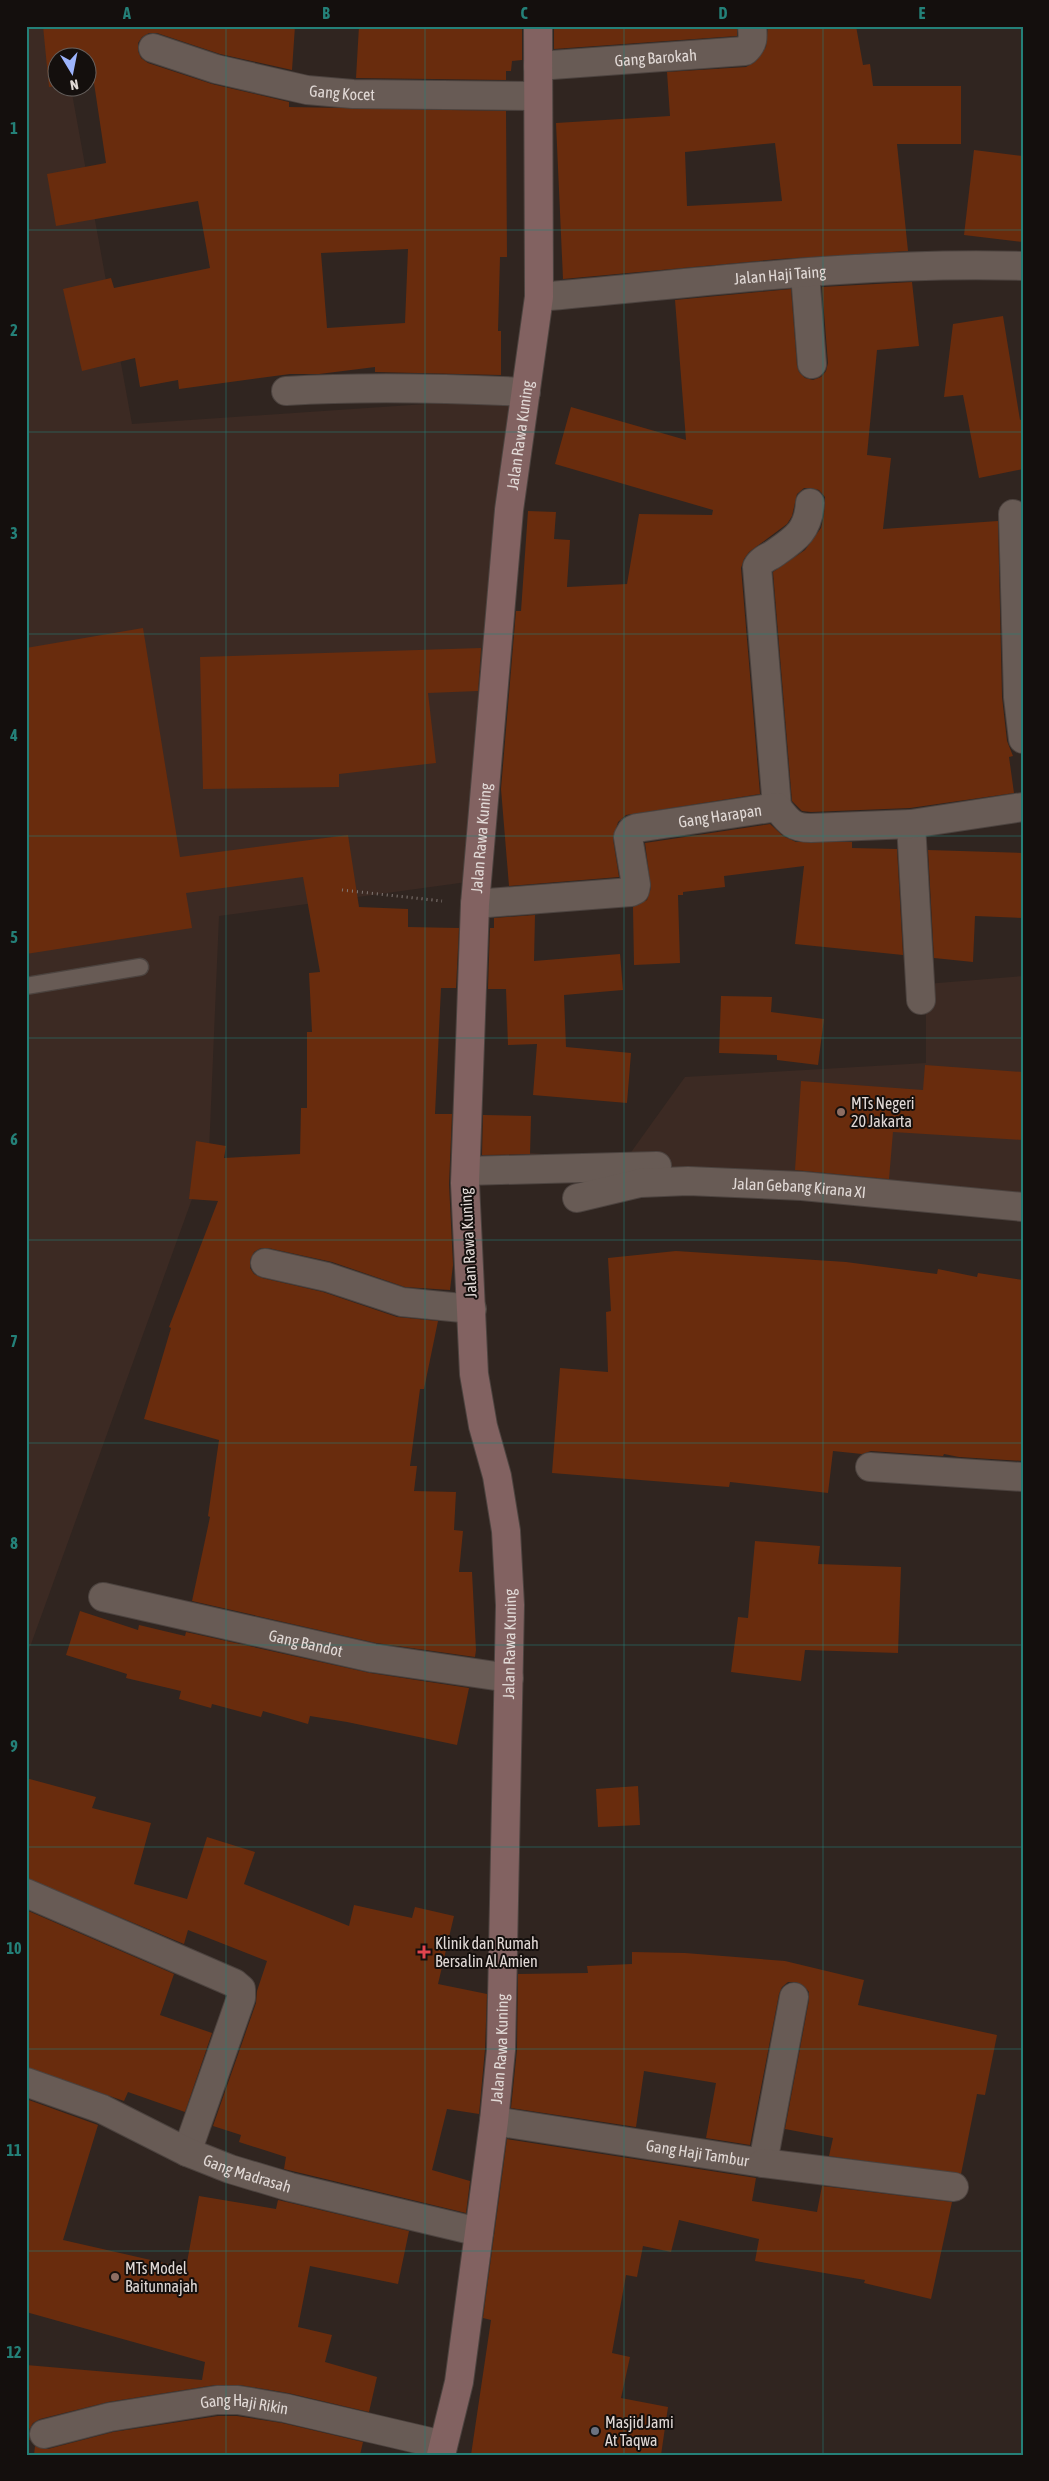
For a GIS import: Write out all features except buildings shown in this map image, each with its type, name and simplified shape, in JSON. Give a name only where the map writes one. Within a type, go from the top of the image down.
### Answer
[{"type":"street","name":"Jalan Rawa Kuning","points":[[442,2450],[459,2382],[502,2050],[510,1678],[506,1531],[497,1476],[483,1426],[474,1374],[466,1171],[475,904],[509,510],[539,297],[538,26]]},
{"type":"street","name":"Gang Barokah","points":[[538,66],[744,51],[750,46],[753,38],[752,26]]},
{"type":"street","name":"Gang Kocet","points":[[153,48],[216,69],[307,90],[363,95],[537,96]]},
{"type":"street","name":"Jalan Haji Taing","points":[[539,297],[805,273],[974,265],[1023,266]]},
{"type":"street","points":[[805,273],[812,364]]},
{"type":"street","points":[[286,391],[403,388],[526,392]]},
{"type":"street","points":[[777,807],[756,572],[758,564],[793,541],[804,529],[809,518],[810,503]]},
{"type":"street","points":[[1014,514],[1018,697],[1023,739]]},
{"type":"street","name":"Gang Harapan","points":[[475,904],[632,892],[636,890],[636,885],[628,837],[632,830],[638,828],[777,807],[791,825],[798,828],[911,824],[1023,807]]},
{"type":"street","points":[[911,824],[920,1000]]},
{"type":"street","points":[[466,1171],[667,1166]]},
{"type":"street","name":"Jalan Gebang Kirana XI","points":[[577,1198],[640,1183],[688,1181],[802,1186],[1023,1207]]},
{"type":"street","points":[[264,1263],[327,1277],[402,1302],[472,1309]]},
{"type":"street","points":[[870,1468],[1023,1477]]},
{"type":"street","name":"Gang Bandot","points":[[103,1597],[373,1658],[510,1678]]},
{"type":"street","points":[[26,1893],[234,1983],[241,1989],[241,1998],[187,2152]]},
{"type":"street","name":"Gang Haji Tambur","points":[[494,2121],[763,2163],[794,1997]]},
{"type":"street","name":"Gang Madrasah","points":[[26,2082],[102,2109],[187,2152],[290,2187],[478,2232]]},
{"type":"street","points":[[763,2163],[954,2187]]},
{"type":"street","name":"Gang Haji Rikin","points":[[44,2434],[110,2417],[217,2400],[238,2400],[285,2408],[442,2450]]},
{"type":"lane","points":[[26,986],[140,967]]},
{"type":"path","points":[[342,890],[475,904]]},
{"type":"shaded area","points":[[26,26],[60,26],[59,48],[48,48],[48,98],[73,98],[132,424],[527,397],[467,882],[219,916],[209,1152],[26,1658]]},
{"type":"shaded area","name":"MTs Negeri 20 Jakarta","points":[[1023,976],[1023,1196],[483,1165],[483,1148],[624,1162],[685,1077],[926,1063],[926,984]]},
{"type":"place","name":"MTs Negeri 20 Jakarta","points":[[841,1112]]},
{"type":"place","name":"Klinik dan Rumah Bersalin Al Amien","points":[[424,1952]]},
{"type":"place","name":"MTs Model Baitunnajah","points":[[115,2277]]},
{"type":"place","name":"Masjid Jami At Taqwa","points":[[595,2431]]}]
